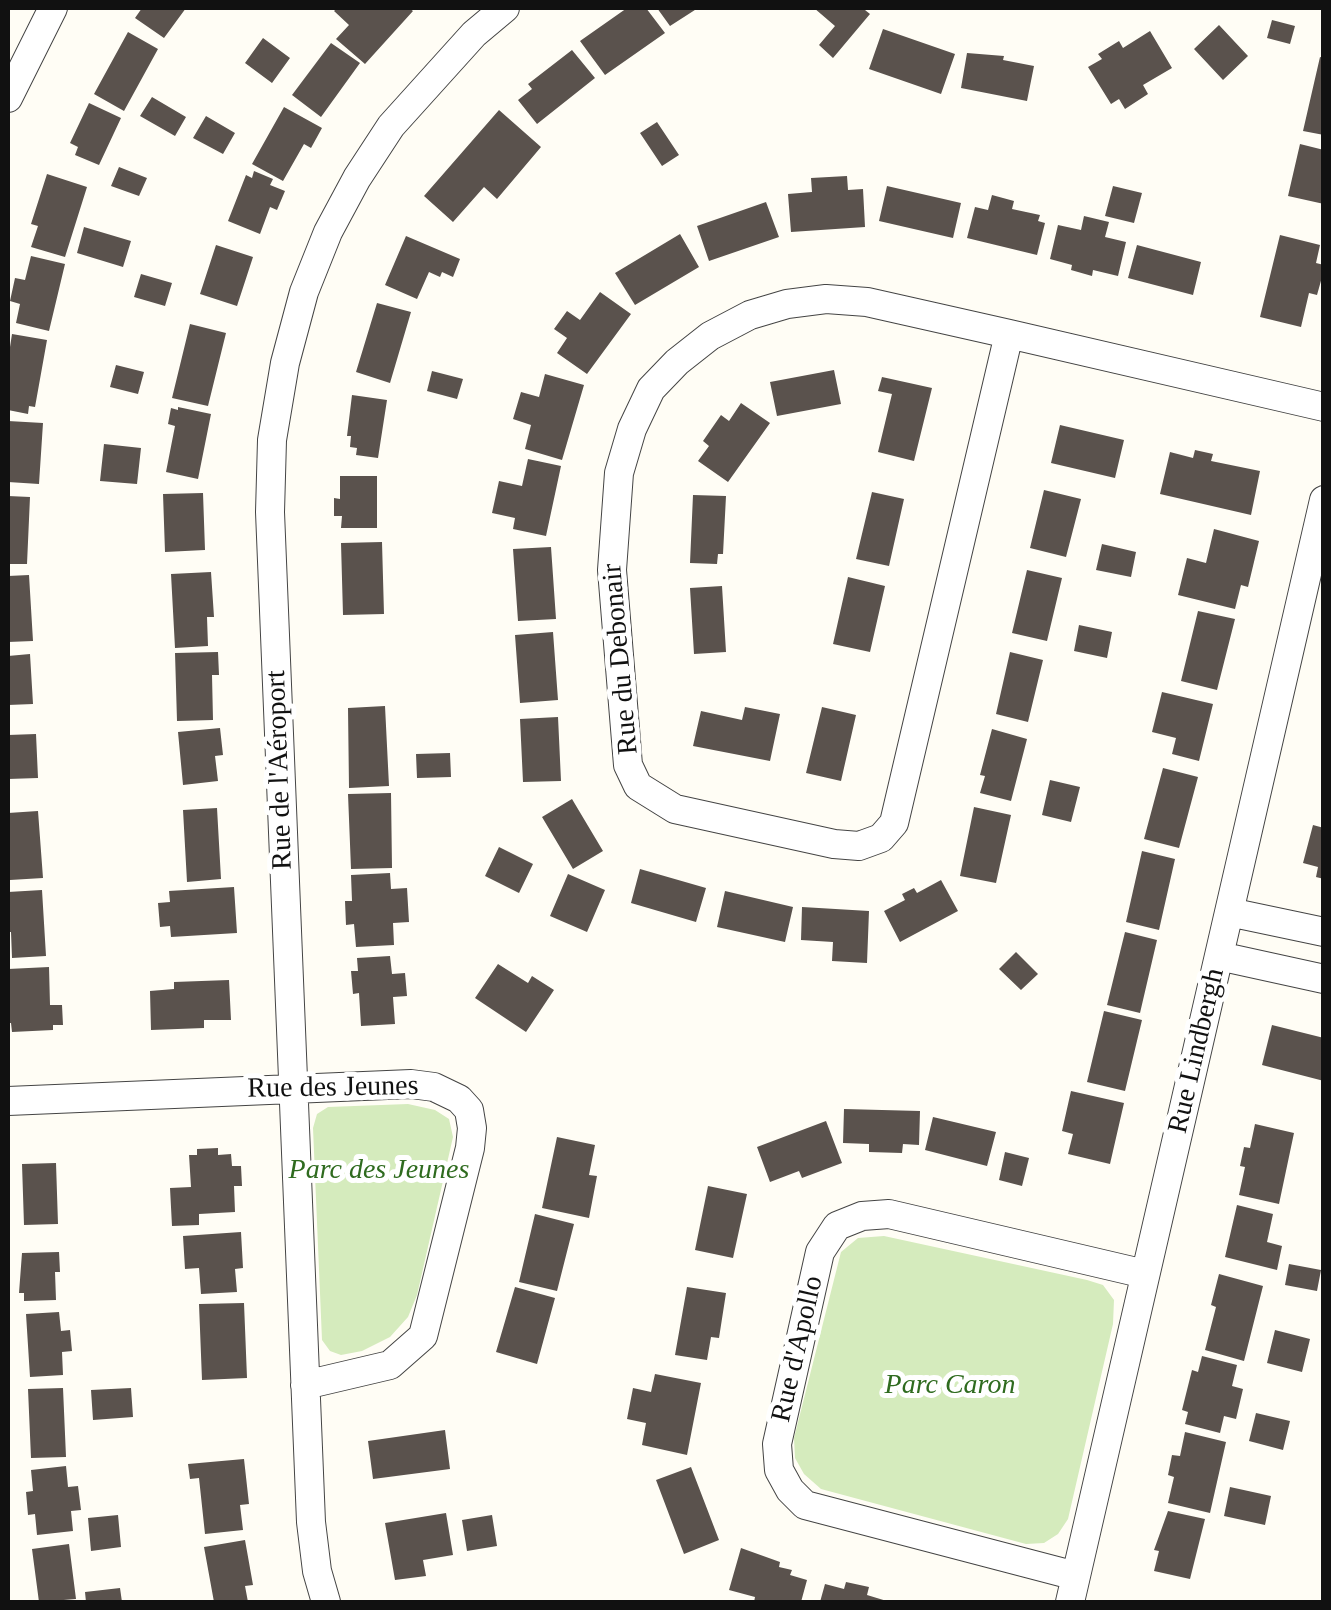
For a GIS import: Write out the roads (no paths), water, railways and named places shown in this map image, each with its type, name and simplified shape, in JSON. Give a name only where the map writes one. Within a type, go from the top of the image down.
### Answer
[{"type":"street","points":[[8,98],[52,8]]},
{"type":"street","name":"Rue de l'Aéroport","points":[[326,1602],[317,1571],[311,1522],[270,512],[272,440],[285,363],[304,292],[328,232],[391,126],[474,34],[506,8]]},
{"type":"street","name":"Rue du Debonair","points":[[1009,334],[894,822],[880,838],[859,846],[834,844],[675,808],[638,786],[628,764],[612,570],[619,473],[632,428],[651,390],[677,362],[710,336],[750,316],[787,304],[826,299],[867,302],[1009,334],[1324,407]]},
{"type":"street","name":"Rue Lindbergh","points":[[1073,1589],[1324,500]]},
{"type":"street","points":[[1230,912],[1324,932]]},
{"type":"street","points":[[1220,956],[1324,979]]},
{"type":"street","name":"Rue des Jeunes","points":[[8,1101],[412,1084],[434,1087],[459,1100],[469,1110],[470,1148],[423,1336],[409,1352],[390,1364],[305,1385]]},
{"type":"street","name":"Rue d'Apollo","points":[[1073,1589],[805,1505],[790,1490],[780,1470],[777,1444],[820,1252],[837,1226],[862,1216],[889,1214],[1146,1274]]},
{"type":"park label","name":"Parc des Jeunes","points":[[379,1171]]},
{"type":"park label","name":"Parc Caron","points":[[950,1386]]}]
